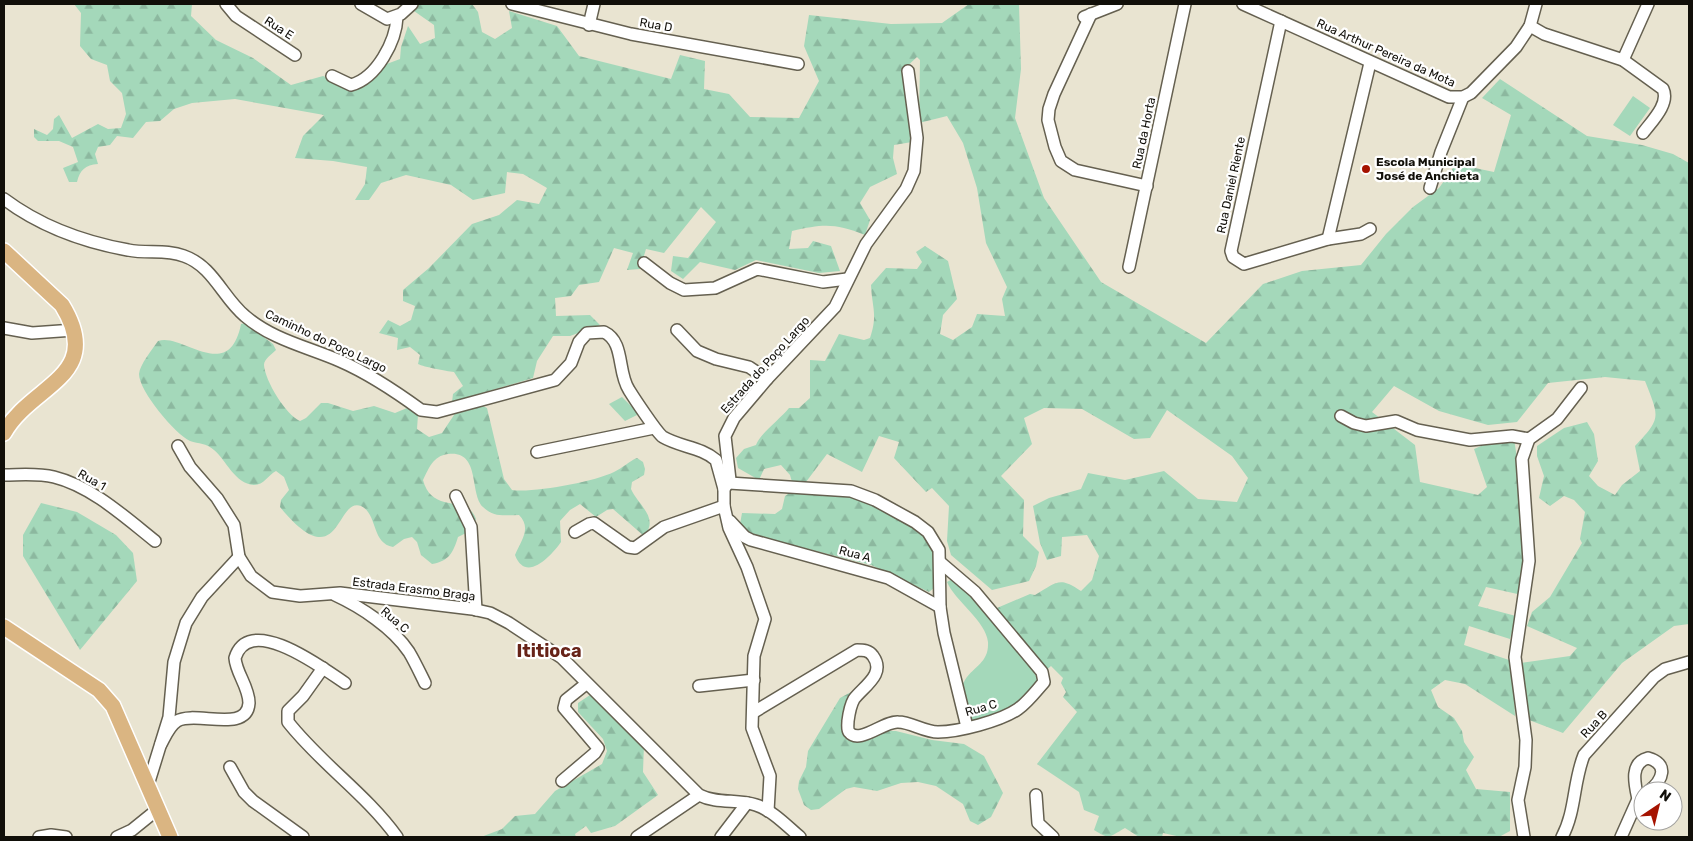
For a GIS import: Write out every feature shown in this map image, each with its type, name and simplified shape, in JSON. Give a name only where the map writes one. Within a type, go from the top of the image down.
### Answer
[{"type":"main road","points":[[4,251],[53,295],[69,316],[76,341],[75,354],[70,367],[47,391],[16,414],[4,433]]},
{"type":"main road","points":[[4,627],[99,690],[113,706],[170,837]]},
{"type":"street","name":"Rua E","points":[[226,4],[236,16],[295,56]]},
{"type":"street","points":[[361,4],[387,18],[405,8]]},
{"type":"street","name":"Rua D","points":[[512,4],[589,25],[798,64]]},
{"type":"street","points":[[589,25],[594,4]]},
{"type":"street","points":[[1117,4],[1087,16],[1054,94],[1048,120],[1061,161],[1075,170],[1147,186]]},
{"type":"street","name":"Rua da Horta","points":[[1129,267],[1184,4]]},
{"type":"street","name":"Rua Arthur Pereira da Mota","points":[[1242,4],[1449,98],[1463,97],[1516,48],[1530,26],[1536,4]]},
{"type":"street","points":[[1623,60],[1648,4]]},
{"type":"street","points":[[332,76],[351,85],[364,78],[387,52],[394,40],[405,8]]},
{"type":"street","name":"Rua Daniel Riente","points":[[1281,21],[1231,251],[1237,261],[1244,264],[1328,239],[1361,234],[1370,229]]},
{"type":"street","points":[[1530,26],[1544,34],[1623,60],[1660,87],[1665,96],[1664,103],[1643,133]]},
{"type":"street","points":[[1328,239],[1370,63]]},
{"type":"street","name":"Estrada do Poço Largo","points":[[768,811],[771,783],[753,734],[754,656],[765,619],[725,511],[727,486],[725,436],[734,418],[836,307],[866,244],[901,198],[914,171],[917,138],[908,71]]},
{"type":"street","points":[[1430,188],[1441,152],[1463,97]]},
{"type":"street","name":"Caminho do Poço Largo","points":[[4,199],[29,218],[47,226],[129,251],[171,253],[194,260],[207,271],[232,304],[266,331],[369,374],[421,410],[429,412],[455,408],[492,396],[555,380],[571,363],[579,342],[587,333],[604,332],[616,343],[625,384],[654,428],[664,438],[703,452],[716,460],[727,486]]},
{"type":"street","points":[[644,263],[670,283],[684,290],[715,288],[757,269],[822,282],[848,279]]},
{"type":"street","points":[[4,328],[32,333],[74,330]]},
{"type":"street","points":[[677,330],[697,351],[716,359],[749,367],[767,380]]},
{"type":"street","points":[[1524,837],[1518,800],[1525,767],[1526,740],[1514,657],[1529,561],[1522,459],[1529,439],[1557,419],[1581,388]]},
{"type":"street","points":[[1342,416],[1354,423],[1366,426],[1396,421],[1417,430],[1470,440],[1512,436],[1529,439]]},
{"type":"street","points":[[537,452],[654,428]]},
{"type":"street","name":"Estrada Erasmo Braga","points":[[178,446],[190,467],[217,498],[234,525],[239,557],[252,576],[272,592],[300,596],[331,594],[476,610],[509,623],[562,658],[699,795]]},
{"type":"street","name":"Rua 1","points":[[4,474],[38,475],[71,483],[102,501],[155,541]]},
{"type":"street","points":[[727,486],[816,488],[863,495],[915,522],[928,532],[939,550],[941,564],[940,607],[944,633],[967,727]]},
{"type":"street","points":[[456,496],[471,527],[476,610]]},
{"type":"street","points":[[575,532],[594,523],[628,547],[635,548],[664,527],[725,511]]},
{"type":"street","name":"Rua A","points":[[725,511],[745,537],[888,578],[940,607]]},
{"type":"street","points":[[148,785],[170,717],[174,662],[186,623],[202,597],[239,557]]},
{"type":"street","name":"Rua C","points":[[754,712],[857,650],[872,653],[878,662],[877,670],[871,681],[853,701],[849,713],[849,732],[855,736],[860,737],[885,724],[897,722],[939,732],[998,719],[1018,709],[1044,682],[1044,677],[975,592],[941,564]]},
{"type":"street","name":"Rua C","points":[[331,594],[364,613],[397,638],[408,651],[425,683]]},
{"type":"street","points":[[161,744],[177,721],[188,717],[237,719],[245,714],[249,705],[248,697],[236,658],[242,645],[248,642],[274,643],[293,649],[344,683]]},
{"type":"street","name":"Rua B","points":[[1562,837],[1571,814],[1579,769],[1584,755],[1654,677],[1665,669],[1689,662]]},
{"type":"street","points":[[323,668],[303,696],[288,711],[288,722],[313,750],[364,798],[398,837]]},
{"type":"street","points":[[699,686],[754,680]]},
{"type":"street","points":[[562,781],[595,753],[598,748],[564,708],[566,700],[586,684]]},
{"type":"street","points":[[1634,781],[1638,763],[1648,758],[1656,760],[1662,766],[1663,773],[1659,781]]},
{"type":"street","points":[[230,767],[244,792],[299,837]]},
{"type":"street","points":[[637,837],[699,795],[712,800],[747,803],[768,811],[800,837]]},
{"type":"street","points":[[1036,796],[1038,824],[1054,837]]},
{"type":"street","points":[[721,837],[747,803]]},
{"type":"street","points":[[117,837],[132,830],[158,809]]},
{"type":"street","points":[[1621,837],[1633,812]]},
{"type":"street","points":[[39,837],[50,835],[66,837]]},
{"type":"green space","points":[[74,4],[192,4],[191,16],[216,40],[253,58],[291,85],[323,76],[351,87],[384,65],[400,59],[401,47],[408,26],[420,44],[435,38],[434,25],[414,11],[418,4],[472,4],[478,12],[482,32],[495,39],[512,28],[509,11],[557,26],[579,56],[671,79],[680,55],[705,61],[704,89],[729,94],[750,117],[799,118],[819,81],[804,46],[809,15],[891,24],[942,23],[969,4],[1019,4],[1021,69],[1015,118],[1044,198],[1101,282],[1206,343],[1263,284],[1302,271],[1361,265],[1386,234],[1413,207],[1439,188],[1456,164],[1494,172],[1511,115],[1482,98],[1500,79],[1587,136],[1642,145],[1673,154],[1689,163],[1689,624],[1674,626],[1622,663],[1563,733],[1529,720],[1520,663],[1570,656],[1577,648],[1527,626],[1532,612],[1550,597],[1582,543],[1580,539],[1585,512],[1574,500],[1564,496],[1550,506],[1539,498],[1544,476],[1537,456],[1537,446],[1564,428],[1587,422],[1594,434],[1598,461],[1589,476],[1598,486],[1615,495],[1622,485],[1640,471],[1635,446],[1654,423],[1655,410],[1645,381],[1605,377],[1548,383],[1517,422],[1488,425],[1439,411],[1394,386],[1372,412],[1415,445],[1420,482],[1478,495],[1487,487],[1474,449],[1495,440],[1514,439],[1522,490],[1519,515],[1526,545],[1522,595],[1486,587],[1478,606],[1516,616],[1510,639],[1469,626],[1464,645],[1512,661],[1515,716],[1465,684],[1445,680],[1431,690],[1438,707],[1454,718],[1462,731],[1464,742],[1474,757],[1466,770],[1476,789],[1510,792],[1510,831],[1499,837],[1181,837],[1163,833],[1162,837],[1139,837],[1125,828],[1110,836],[1103,835],[1094,830],[1099,816],[1084,810],[1079,792],[1037,764],[1077,712],[1063,697],[1066,692],[1061,683],[1063,678],[1051,666],[1043,673],[997,608],[1030,594],[1035,595],[1053,584],[1068,583],[1081,591],[1092,580],[1099,556],[1087,535],[1062,537],[1061,556],[1047,560],[1040,543],[1033,506],[1049,498],[1081,489],[1088,473],[1125,480],[1164,471],[1198,499],[1237,502],[1248,478],[1232,456],[1167,410],[1150,438],[1134,439],[1082,409],[1044,408],[1024,418],[1032,444],[1001,476],[1024,500],[1023,536],[1039,552],[1036,566],[1029,581],[992,590],[951,555],[947,541],[949,506],[932,488],[926,492],[894,458],[899,442],[879,436],[862,472],[827,454],[806,482],[792,482],[790,475],[781,465],[764,469],[759,480],[738,468],[736,458],[744,449],[756,445],[766,431],[789,408],[799,408],[810,398],[810,360],[825,361],[839,334],[864,340],[870,338],[874,317],[871,285],[886,268],[917,269],[922,262],[916,252],[925,246],[948,261],[957,299],[943,315],[940,334],[953,340],[972,327],[977,314],[1005,316],[1002,299],[1007,287],[986,243],[977,188],[963,143],[947,116],[919,123],[920,60],[917,57],[902,71],[912,142],[894,145],[893,158],[897,174],[870,187],[860,203],[870,220],[865,235],[845,228],[829,226],[792,231],[789,249],[808,248],[813,241],[831,246],[840,271],[819,273],[756,260],[735,270],[700,262],[683,279],[671,271],[673,256],[688,258],[716,222],[701,207],[664,253],[646,249],[640,269],[627,270],[633,253],[614,248],[599,282],[579,285],[571,296],[555,298],[556,316],[590,315],[600,325],[570,336],[553,336],[537,361],[533,378],[452,402],[453,394],[463,386],[454,372],[418,364],[420,355],[410,347],[397,350],[398,338],[379,333],[388,320],[400,326],[411,320],[415,306],[403,301],[403,290],[429,268],[472,224],[499,215],[517,200],[539,204],[547,188],[523,174],[507,172],[505,193],[473,200],[451,185],[406,175],[381,183],[369,200],[355,200],[365,184],[367,167],[333,161],[295,158],[303,136],[324,115],[235,99],[192,103],[174,109],[160,121],[146,122],[133,138],[117,136],[110,145],[98,147],[95,154],[98,164],[84,169],[77,182],[69,182],[63,168],[78,162],[73,147],[59,141],[38,141],[34,137],[34,129],[47,135],[53,129],[54,119],[59,115],[72,138],[98,124],[108,129],[121,128],[126,114],[122,93],[110,81],[107,65],[91,59],[80,46],[81,13]]},
{"type":"green space","points":[[1633,96],[1650,108],[1630,136],[1613,125]]},
{"type":"green space","points":[[245,323],[273,344],[276,350],[265,361],[265,372],[277,397],[294,418],[300,421],[306,418],[321,403],[328,403],[353,411],[374,406],[395,413],[407,408],[414,409],[418,415],[417,429],[429,437],[442,433],[456,412],[481,405],[487,408],[504,479],[512,490],[534,490],[578,483],[614,472],[637,458],[643,462],[644,475],[632,482],[631,489],[649,517],[648,529],[644,536],[613,509],[607,510],[596,517],[580,504],[570,510],[560,521],[561,542],[552,554],[539,564],[526,567],[520,563],[515,555],[524,535],[525,525],[523,520],[519,515],[496,514],[487,511],[479,501],[470,465],[458,455],[448,454],[435,460],[423,480],[428,491],[434,497],[466,507],[476,519],[470,531],[458,537],[452,552],[443,561],[432,564],[421,555],[417,542],[412,537],[404,539],[393,547],[386,544],[381,540],[370,515],[361,506],[353,506],[346,512],[334,530],[325,536],[314,536],[300,528],[280,507],[281,500],[289,490],[284,477],[276,471],[257,485],[241,481],[214,450],[205,445],[190,441],[167,421],[151,401],[141,381],[139,374],[142,366],[158,341],[168,340],[216,354],[226,351],[235,342],[241,324]]},
{"type":"green space","points":[[622,397],[639,414],[625,421],[609,404]]},
{"type":"green space","points":[[791,492],[834,492],[846,494],[874,504],[902,519],[935,546],[934,588],[929,592],[871,565],[745,533],[740,524],[742,513],[775,514],[782,509],[785,496]]},
{"type":"green space","points":[[41,503],[77,512],[116,535],[133,553],[137,581],[80,650],[23,556],[23,535]]},
{"type":"green space","points":[[954,578],[1028,661],[1037,678],[1036,689],[1015,710],[974,721],[964,708],[961,690],[965,680],[984,659],[988,649],[988,642],[982,626],[956,596],[947,582]]},
{"type":"green space","points":[[851,692],[853,694],[844,733],[848,740],[856,742],[888,731],[896,731],[932,740],[964,744],[984,756],[1003,793],[991,817],[978,825],[970,821],[963,804],[936,786],[918,782],[901,783],[877,791],[854,787],[846,789],[819,809],[811,810],[804,805],[798,789],[799,781],[806,767],[808,751],[840,698]]},
{"type":"green space","points":[[590,695],[597,697],[612,717],[644,744],[643,772],[658,795],[615,826],[591,833],[586,826],[575,834],[576,837],[481,837],[502,829],[515,816],[535,814],[555,791],[602,764],[607,751],[603,739],[578,712],[578,703]]},
{"type":"place","name":"Escola Municipal José de Anchieta","points":[[1366,169]]},
{"type":"district","name":"Ititioca","points":[[549,651]]}]
